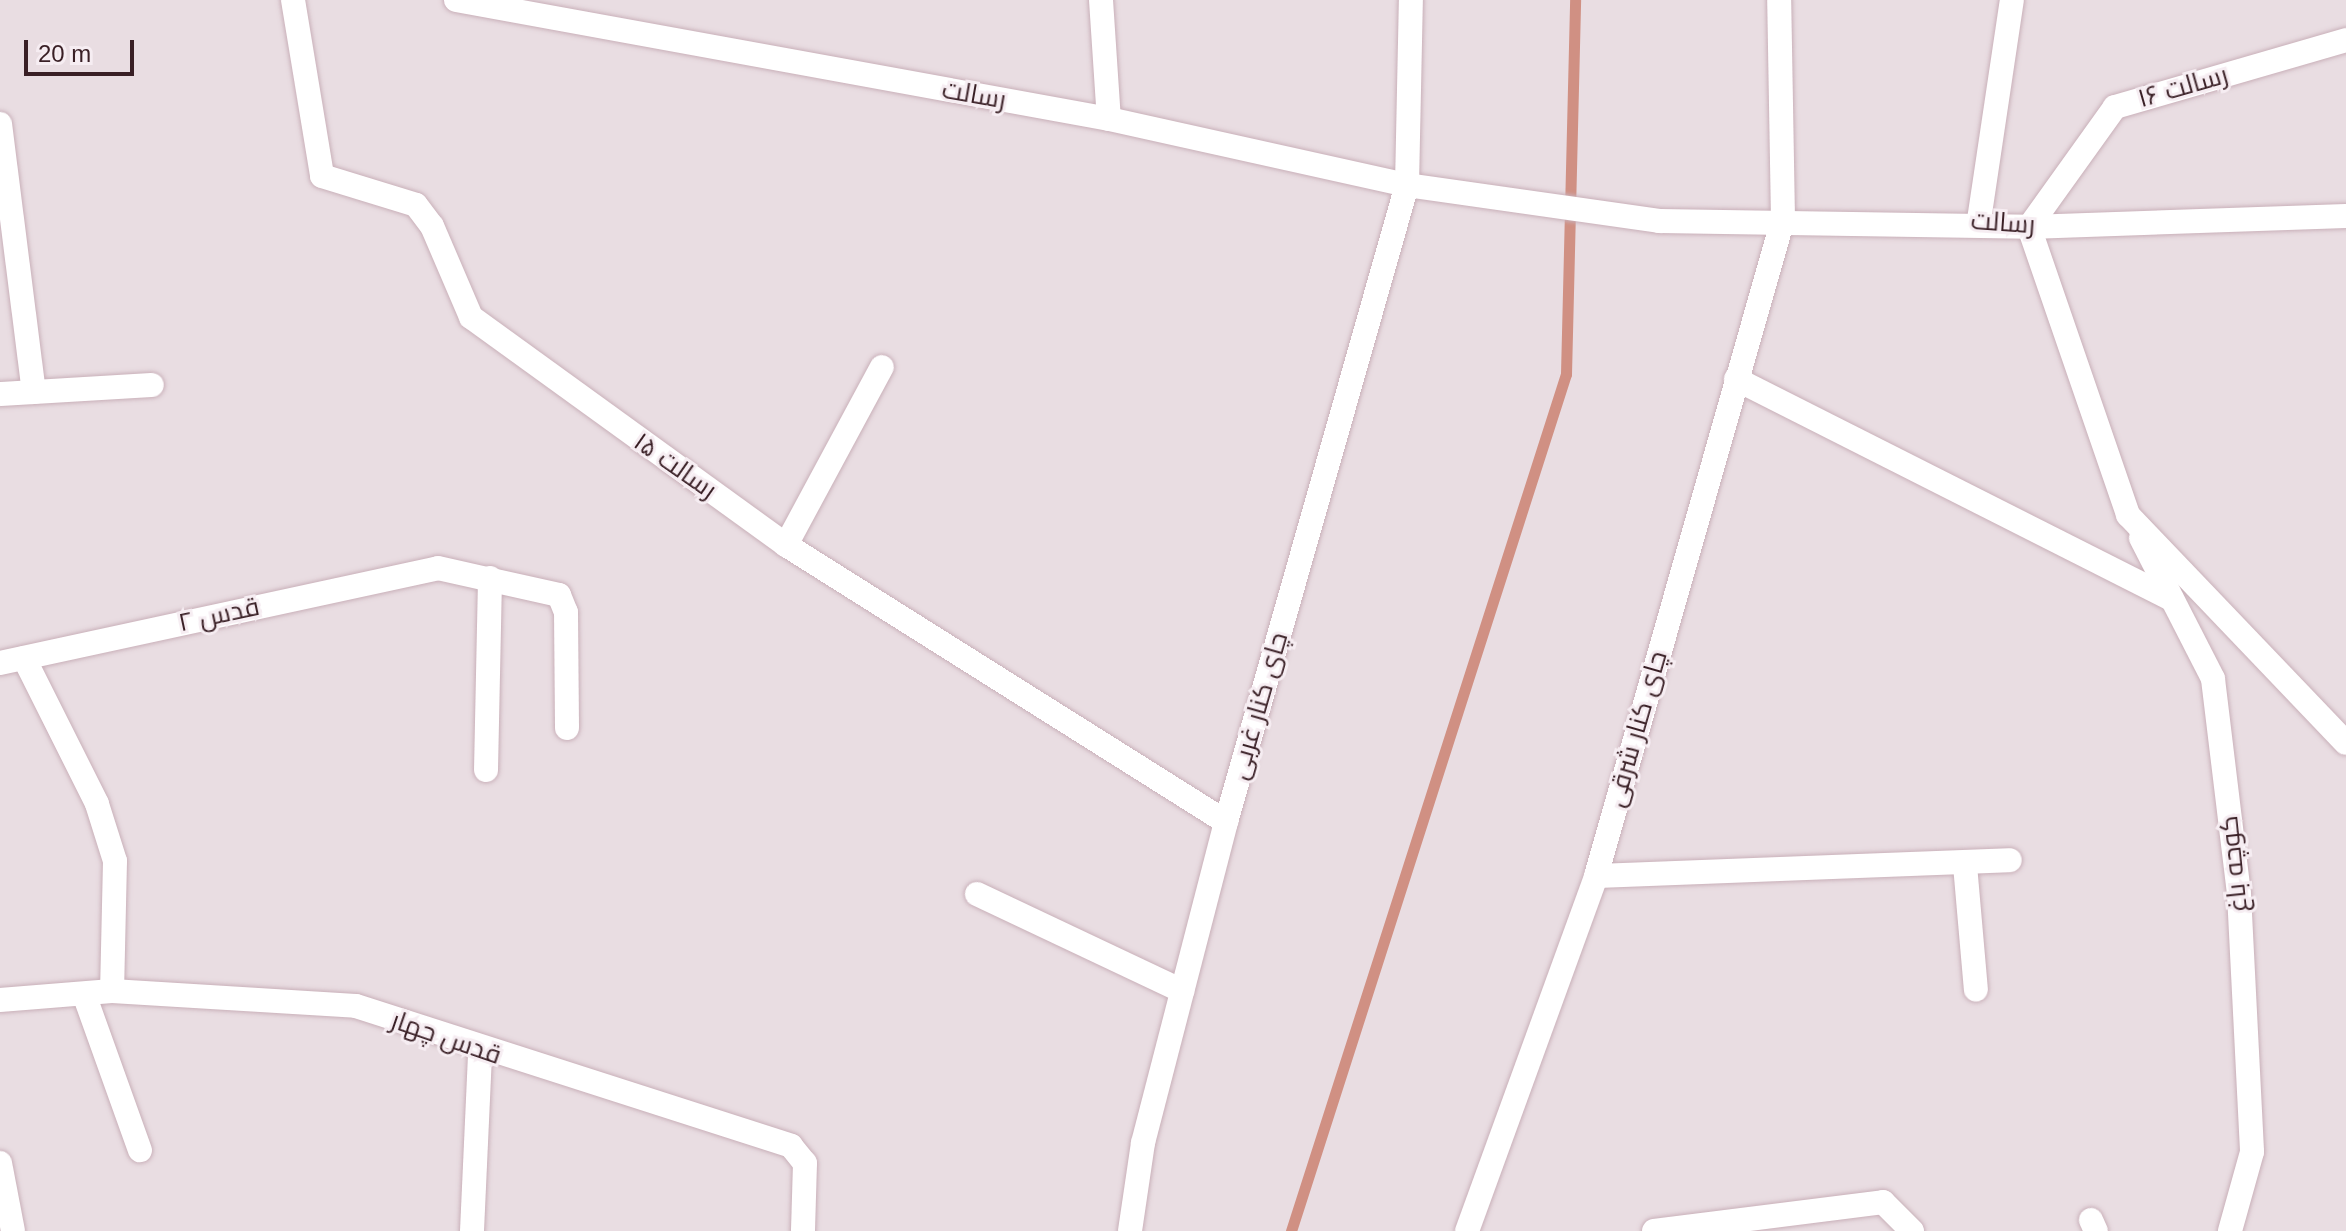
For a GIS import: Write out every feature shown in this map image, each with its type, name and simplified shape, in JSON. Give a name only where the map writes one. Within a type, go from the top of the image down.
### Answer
[{"type":"street","name":"رسالت ۱۵","points":[[293,0],[322,176],[416,205],[432,226],[471,317],[786,545],[1226,822]]},
{"type":"street","name":"رسالت","points":[[456,0],[1109,119],[1407,185],[1659,221],[1979,220],[2029,227],[2346,216]]},
{"type":"street","points":[[1101,0],[1109,119]]},
{"type":"street","name":"چای کنار غربی","points":[[1130,1231],[1143,1143],[1226,822],[1407,185],[1411,0]]},
{"type":"street","name":"چای کنار شرقی","points":[[1467,1231],[1596,876],[1783,219],[1779,0]]},
{"type":"street","points":[[1979,220],[2012,0]]},
{"type":"street","name":"رسالت ۱۶","points":[[2029,227],[2115,107],[2346,40]]},
{"type":"street","points":[[0,124],[34,392]]},
{"type":"street","name":"کوچه باغ","points":[[2029,227],[2128,515],[2213,679],[2239,894],[2252,1152],[2230,1231]]},
{"type":"street","points":[[786,545],[882,367]]},
{"type":"street","points":[[1736,379],[2172,599]]},
{"type":"street","points":[[0,394],[152,385]]},
{"type":"street","points":[[2128,515],[2346,743]]},
{"type":"street","name":"قدس ۲","points":[[12,661],[438,568],[490,578]]},
{"type":"street","points":[[486,770],[490,578],[559,595],[566,612],[567,728]]},
{"type":"street","points":[[12,661],[97,804],[115,861],[112,991]]},
{"type":"street","points":[[1596,876],[1965,865],[2010,860]]},
{"type":"street","points":[[1965,865],[1976,990]]},
{"type":"street","points":[[977,894],[1182,991]]},
{"type":"street","name":"قدس چهار","points":[[0,1000],[112,991],[356,1006],[480,1052],[791,1146],[805,1163],[803,1231]]},
{"type":"street","points":[[84,994],[140,1150]]},
{"type":"street","points":[[472,1231],[480,1052]]},
{"type":"street","points":[[0,1163],[13,1231]]},
{"type":"street","points":[[1654,1231],[1883,1202],[1912,1231]]},
{"type":"waterway","points":[[1291,1231],[1566,374],[1575,0]]}]
